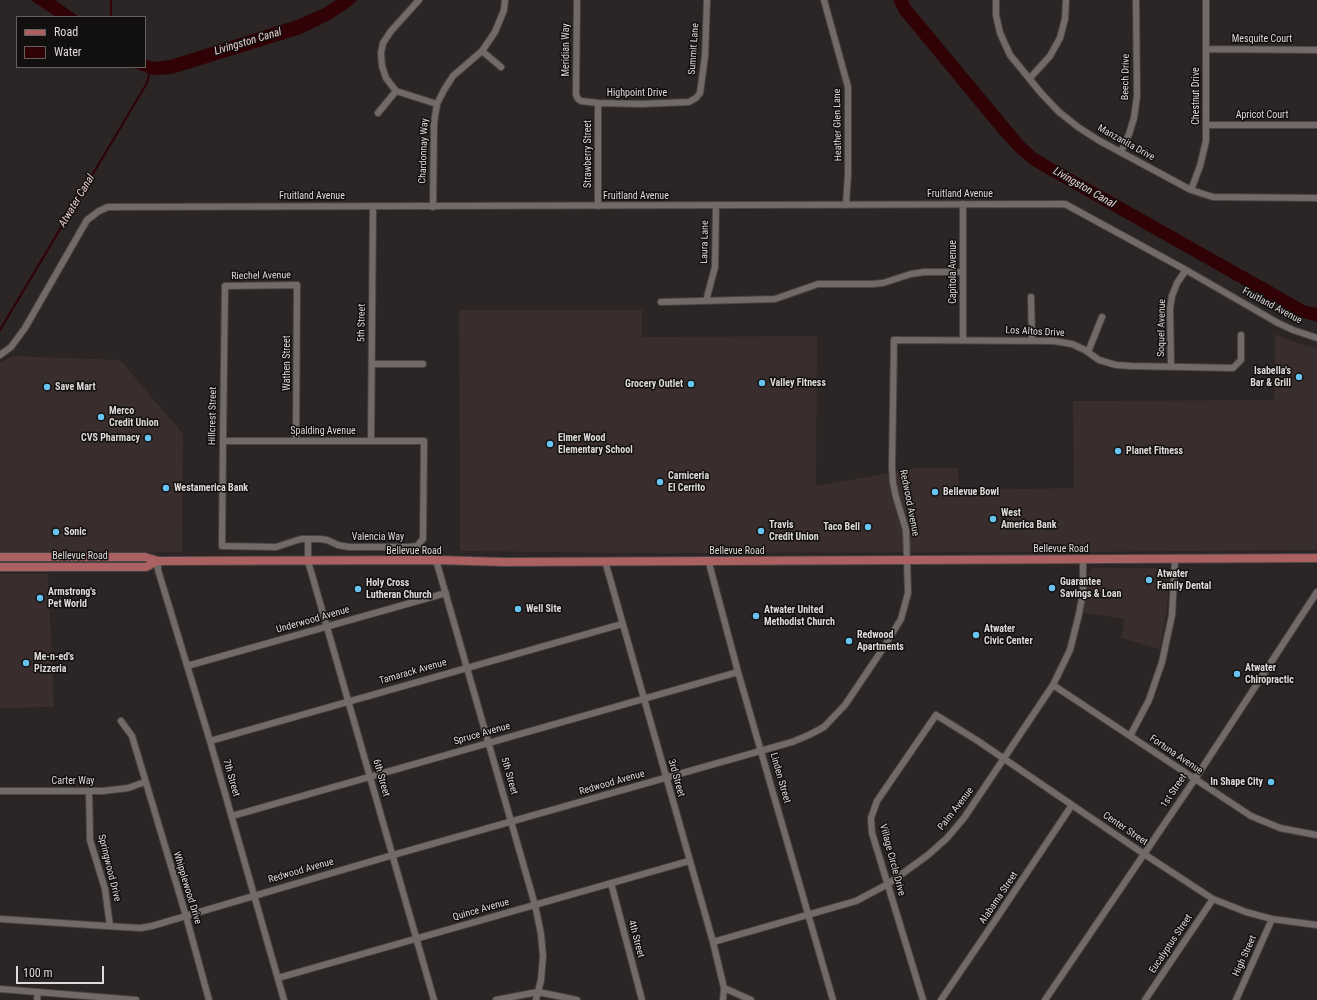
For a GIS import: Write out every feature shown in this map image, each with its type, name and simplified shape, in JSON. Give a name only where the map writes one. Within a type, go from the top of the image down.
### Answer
[{"type":"main road","name":"Bellevue Road","points":[[0,557],[145,557],[158,561],[710,561],[1317,558]]},
{"type":"main road","points":[[20,567],[26,560],[34,557]]},
{"type":"main road","name":"Bellevue Road","points":[[0,567],[146,566],[158,561]]},
{"type":"street","points":[[419,0],[391,31],[383,43],[381,53],[382,66],[386,78],[396,91],[438,104]]},
{"type":"street","name":"Chardonnay Way","points":[[433,207],[434,122],[438,104],[444,90],[453,76],[482,50],[495,32],[504,10],[505,0]]},
{"type":"street","name":"Meridian Way","points":[[576,0],[576,95],[578,99]]},
{"type":"street","name":"Summit Lane","points":[[696,98],[700,93],[705,56],[706,0]]},
{"type":"street","name":"Heather Glen Lane","points":[[824,0],[848,86],[848,174],[846,205]]},
{"type":"street","name":"Manzanita Drive","points":[[996,0],[1000,33],[1005,46],[1019,67],[1050,103],[1098,140],[1191,190],[1214,197],[1317,198]]},
{"type":"street","points":[[1030,78],[1050,56],[1060,38],[1065,19],[1066,0]]},
{"type":"street","name":"Beech Drive","points":[[1121,152],[1131,128],[1136,102],[1136,0]]},
{"type":"street","name":"Chestnut Drive","points":[[1191,190],[1204,154],[1206,141],[1206,0]]},
{"type":"street","name":"Mesquite Court","points":[[1207,49],[1317,50]]},
{"type":"street","points":[[482,50],[501,67]]},
{"type":"street","points":[[378,113],[396,91]]},
{"type":"street","name":"Highpoint Drive","points":[[578,99],[581,101],[598,103],[641,104],[689,102],[696,98]]},
{"type":"street","name":"Strawberry Street","points":[[598,103],[598,206]]},
{"type":"street","name":"Apricot Court","points":[[1206,125],[1317,125]]},
{"type":"street","name":"Capitola Avenue","points":[[963,204],[963,340]]},
{"type":"street","name":"Fruitland Avenue","points":[[0,355],[11,347],[25,328],[88,220],[99,211],[108,207],[1065,204],[1186,270],[1278,323],[1317,338]]},
{"type":"street","name":"Laura Lane","points":[[706,301],[715,267],[716,205]]},
{"type":"street","name":"5th Street","points":[[371,441],[373,206]]},
{"type":"street","name":"Soquel Avenue","points":[[1171,366],[1170,308],[1172,296],[1186,270]]},
{"type":"street","points":[[661,302],[775,299],[818,284],[872,284],[883,283],[911,274],[924,272],[963,272]]},
{"type":"street","name":"Riechel Avenue","points":[[225,286],[297,285]]},
{"type":"street","name":"Wathen Street","points":[[296,441],[297,285]]},
{"type":"street","name":"Hillcrest Street","points":[[222,546],[225,286]]},
{"type":"street","points":[[1031,297],[1032,340]]},
{"type":"street","points":[[1088,352],[1102,317]]},
{"type":"street","name":"Los Altos Drive","points":[[894,340],[1054,340],[1072,344],[1088,352],[1099,360],[1116,365],[1232,368],[1241,360],[1241,335]]},
{"type":"street","name":"Redwood Avenue","points":[[0,919],[141,928],[152,926],[393,855],[792,742],[824,727],[845,705],[884,647],[901,619],[908,593],[906,530],[896,497],[892,467],[894,340]]},
{"type":"street","points":[[372,364],[423,364]]},
{"type":"street","name":"Spalding Avenue","points":[[223,441],[424,441],[423,539],[417,546]]},
{"type":"street","name":"Valencia Way","points":[[222,546],[276,547],[301,539],[308,539],[327,540],[338,545],[349,547],[417,546]]},
{"type":"street","name":"6th Street","points":[[308,539],[308,561],[434,1000]]},
{"type":"street","name":"Palm Avenue","points":[[713,942],[856,901],[888,884],[928,855],[946,838],[964,818],[1053,685],[1070,650],[1080,614],[1083,593],[1083,559]]},
{"type":"street","points":[[1130,736],[1148,700],[1162,662],[1172,615],[1175,559]]},
{"type":"street","name":"5th Street","points":[[436,560],[535,905],[541,934],[543,956],[536,1000]]},
{"type":"street","name":"7th Street","points":[[158,561],[158,570],[232,816],[284,1000]]},
{"type":"street","name":"3rd Street","points":[[605,561],[713,942],[724,988],[723,1000]]},
{"type":"street","name":"Linden Street","points":[[710,561],[710,567],[738,672],[833,1000]]},
{"type":"street","name":"Underwood Avenue","points":[[187,666],[446,592]]},
{"type":"street","name":"1st Street","points":[[1046,1000],[1195,779],[1317,592]]},
{"type":"street","name":"Tamarack Avenue","points":[[210,741],[622,624]]},
{"type":"street","name":"Spruce Avenue","points":[[232,816],[738,672]]},
{"type":"street","name":"Fortuna Avenue","points":[[1053,685],[1251,816],[1280,828],[1317,835]]},
{"type":"street","name":"Center Street","points":[[936,715],[1144,854],[1213,898],[1246,912],[1272,919],[1317,925]]},
{"type":"street","name":"Village Circle Drive","points":[[923,1000],[872,833],[871,818],[877,801],[936,715]]},
{"type":"street","name":"Whipplewood Drive","points":[[121,721],[132,736],[186,916],[209,1000]]},
{"type":"street","name":"Carter Way","points":[[0,791],[103,791],[128,788],[145,782]]},
{"type":"street","name":"Springwood Drive","points":[[89,791],[90,840],[106,889],[110,926]]},
{"type":"street","name":"Alabama Street","points":[[941,1000],[1072,805]]},
{"type":"street","name":"Quince Avenue","points":[[278,978],[689,861]]},
{"type":"street","name":"4th Street","points":[[610,883],[642,1000]]},
{"type":"street","name":"Eucalyptus Street","points":[[1145,1000],[1213,898]]},
{"type":"street","name":"High Street","points":[[1236,1000],[1272,919]]},
{"type":"street","points":[[724,988],[751,1000]]},
{"type":"street","points":[[0,989],[136,1000]]},
{"type":"street","points":[[37,1000],[38,992]]},
{"type":"street","points":[[496,1000],[538,992],[577,1000]]},
{"type":"shaded area","points":[[459,310],[642,310],[642,337],[817,336],[816,486],[917,468],[958,468],[959,490],[1074,488],[1073,401],[1274,400],[1275,334],[1303,345],[1317,348],[1317,550],[642,553],[460,551]]},
{"type":"shaded area","points":[[13,356],[120,360],[183,434],[182,552],[0,555],[0,363]]},
{"type":"shaded area","points":[[1093,568],[1166,568],[1169,574],[1167,611],[1160,649],[1121,638],[1125,619],[1084,613],[1089,571]]},
{"type":"shaded area","points":[[0,574],[48,574],[54,707],[0,708]]},
{"type":"water","points":[[31,0],[55,0],[78,16],[55,16]]},
{"type":"water","name":"Livingston Canal","points":[[336,0],[357,0],[351,6],[330,20],[301,34],[172,74],[154,75],[134,68],[146,68],[146,59],[153,62],[170,60],[297,20],[324,8]]},
{"type":"water","name":"Livingston Canal","points":[[893,0],[908,0],[911,6],[1013,129],[1036,153],[1306,306],[1317,308],[1317,322],[1301,317],[1280,306],[1031,165],[1001,136],[900,14]]},
{"type":"waterway","points":[[111,0],[111,16]]},
{"type":"waterway","name":"Atwater Canal","points":[[0,330],[147,83],[150,71]]},
{"type":"place","name":"Isabella's Bar & Grill","points":[[1299,377]]},
{"type":"place","name":"Valley Fitness","points":[[762,383]]},
{"type":"place","name":"Grocery Outlet","points":[[691,384]]},
{"type":"place","name":"Save Mart","points":[[47,387]]},
{"type":"place","name":"Merco Credit Union","points":[[101,417]]},
{"type":"place","name":"CVS Pharmacy","points":[[148,438]]},
{"type":"place","name":"Elmer Wood Elementary School","points":[[550,444]]},
{"type":"place","name":"Planet Fitness","points":[[1118,451]]},
{"type":"place","name":"Carniceria El Cerrito","points":[[660,482]]},
{"type":"place","name":"Westamerica Bank","points":[[166,488]]},
{"type":"place","name":"Bellevue Bowl","points":[[935,492]]},
{"type":"place","name":"West America Bank","points":[[993,519]]},
{"type":"place","name":"Taco Bell","points":[[868,527]]},
{"type":"place","name":"Travis Credit Union","points":[[761,531]]},
{"type":"place","name":"Sonic","points":[[56,532]]},
{"type":"place","name":"Atwater Family Dental","points":[[1149,580]]},
{"type":"place","name":"Guarantee Savings & Loan","points":[[1052,588]]},
{"type":"place","name":"Holy Cross Lutheran Church","points":[[358,589]]},
{"type":"place","name":"Armstrong's Pet World","points":[[40,598]]},
{"type":"place","name":"Well Site","points":[[518,609]]},
{"type":"place","name":"Atwater United Methodist Church","points":[[756,616]]},
{"type":"place","name":"Atwater Civic Center","points":[[976,635]]},
{"type":"place","name":"Redwood Apartments","points":[[849,641]]},
{"type":"place","name":"Me-n-ed's Pizzeria","points":[[26,663]]},
{"type":"place","name":"Atwater Chiropractic","points":[[1237,674]]},
{"type":"place","name":"In Shape City","points":[[1271,782]]}]
